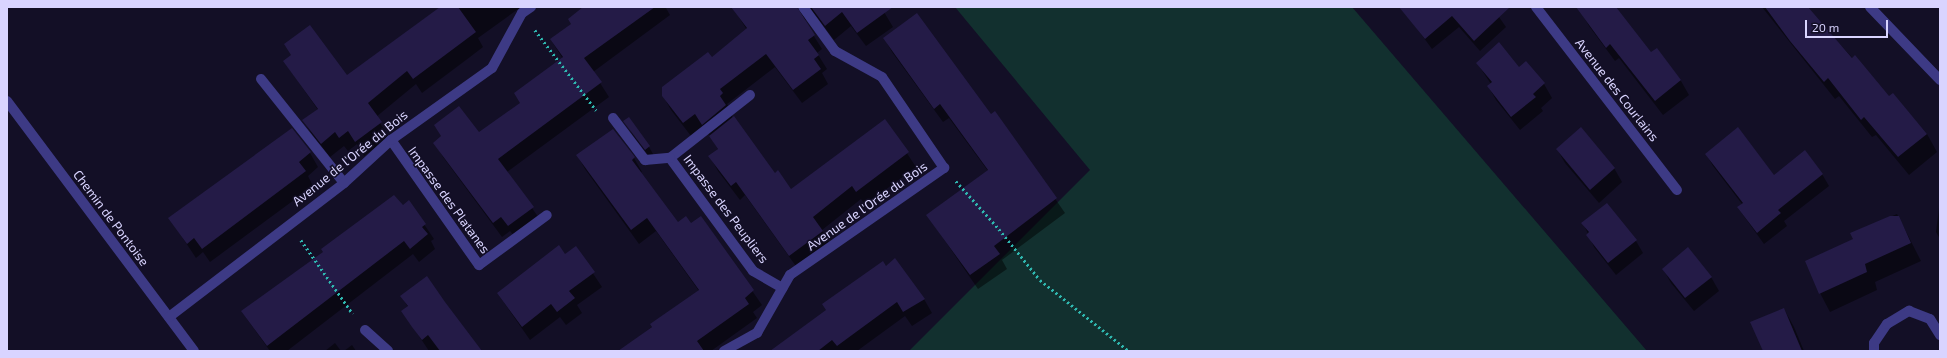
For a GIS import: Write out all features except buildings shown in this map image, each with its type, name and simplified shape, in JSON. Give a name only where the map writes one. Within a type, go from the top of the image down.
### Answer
[{"type":"street","name":"Avenue de l'Orée du Bois","points":[[724,351],[757,333],[790,275],[944,168],[882,77],[834,51],[803,7]]},
{"type":"street","name":"Avenue des Courlains","points":[[1536,7],[1677,190]]},
{"type":"street","points":[[1872,8],[1940,80]]},
{"type":"street","name":"Avenue de l'Orée du Bois","points":[[169,317],[344,183],[391,140],[492,68],[526,10]]},
{"type":"street","points":[[261,79],[344,183]]},
{"type":"street","name":"Impasse des Peupliers","points":[[613,118],[646,160],[670,158],[750,95]]},
{"type":"street","name":"Chemin de Pontoise","points":[[7,101],[194,351]]},
{"type":"street","name":"Impasse des Platanes","points":[[391,140],[479,265],[547,215]]},
{"type":"street","name":"Impasse des Peupliers","points":[[670,158],[753,271],[782,288]]},
{"type":"street","points":[[1874,351],[1874,343],[1887,324],[1909,311],[1930,319],[1940,335]]},
{"type":"street","points":[[365,330],[388,351]]},
{"type":"path","points":[[526,10],[603,120],[613,118]]},
{"type":"path","points":[[944,168],[999,229],[1040,280],[1129,351]]},
{"type":"path","points":[[289,224],[365,330]]},
{"type":"green space","points":[[955,7],[1352,7],[1647,351],[909,351],[1090,170]]}]
